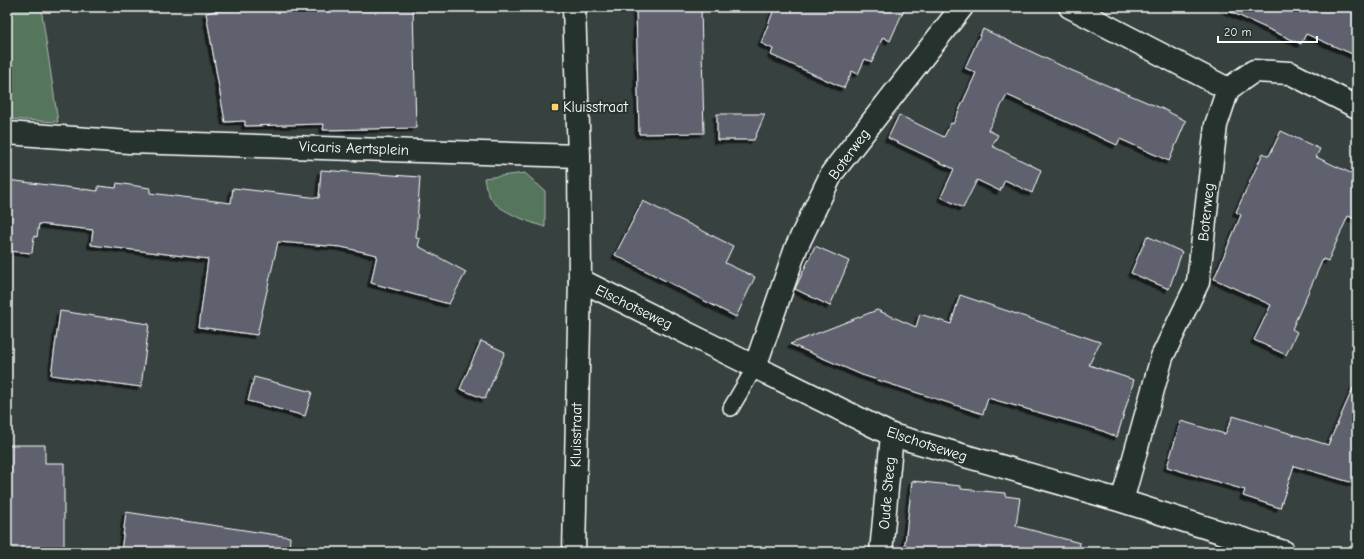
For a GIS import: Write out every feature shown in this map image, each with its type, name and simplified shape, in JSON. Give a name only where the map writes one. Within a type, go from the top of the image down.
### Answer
[{"type":"street","name":"Kluisstraat","points":[[574,7],[579,156],[580,280],[574,552]]},
{"type":"street","name":"Boterweg","points":[[755,367],[796,248],[832,173],[962,7]]},
{"type":"street","points":[[1070,7],[1228,89],[1254,71],[1290,73],[1357,107]]},
{"type":"street","name":"Boterweg","points":[[1122,501],[1162,357],[1198,282],[1216,125],[1228,89]]},
{"type":"street","name":"Vicaris Aertsplein","points":[[7,134],[129,142],[579,156]]},
{"type":"street","name":"Elschotseweg","points":[[580,280],[892,435],[1122,501],[1248,547],[1284,552]]},
{"type":"street","name":"Oude Steeg","points":[[881,552],[892,435]]},
{"type":"lane","points":[[731,408],[755,367]]},
{"type":"green space","points":[[7,7],[41,7],[58,122],[7,119]]},
{"type":"green space","points":[[525,173],[545,191],[545,227],[524,220],[501,208],[491,199],[487,191],[484,178]]},
{"type":"building","points":[[238,7],[413,7],[416,128],[323,130],[324,124],[245,126],[245,121],[225,122],[206,13]]},
{"type":"building","points":[[636,7],[701,7],[704,133],[639,134]]},
{"type":"building","points":[[775,7],[905,7],[890,41],[883,37],[872,62],[865,59],[858,74],[852,71],[844,88],[771,55],[773,49],[761,43]]},
{"type":"building","points":[[1220,7],[1357,7],[1357,56],[1306,34],[1301,44]]},
{"type":"building","points":[[983,29],[1066,68],[1163,109],[1186,121],[1169,161],[1120,139],[1117,145],[1007,95],[988,130],[998,135],[992,146],[1041,170],[1032,193],[1005,180],[1000,191],[977,180],[963,208],[941,197],[954,169],[888,138],[899,115],[944,137],[951,123],[953,124],[976,73],[965,68]]},
{"type":"building","points":[[717,114],[765,114],[754,140],[717,140]]},
{"type":"building","points":[[1281,131],[1320,149],[1316,157],[1357,176],[1357,220],[1348,216],[1328,261],[1323,259],[1292,329],[1297,332],[1286,355],[1254,340],[1271,305],[1214,279],[1241,215],[1236,212],[1263,153],[1269,156]]},
{"type":"building","points":[[321,170],[420,177],[416,238],[420,239],[418,246],[466,272],[449,304],[371,283],[377,255],[341,247],[278,242],[257,335],[199,327],[208,259],[91,245],[93,230],[39,224],[37,237],[34,236],[32,253],[7,251],[7,180],[98,191],[98,186],[116,188],[117,183],[150,188],[150,193],[231,203],[233,188],[319,198]]},
{"type":"building","points":[[643,201],[733,246],[725,263],[755,277],[736,317],[615,255]]},
{"type":"building","points":[[1147,236],[1182,252],[1169,289],[1131,273]]},
{"type":"building","points":[[815,246],[849,261],[830,306],[795,289]]},
{"type":"building","points":[[960,295],[1100,342],[1089,365],[1134,380],[1117,437],[1100,430],[988,398],[983,414],[862,375],[790,344],[877,310],[916,327],[920,314],[951,324]]},
{"type":"building","points":[[60,311],[149,324],[141,387],[51,375]]},
{"type":"building","points":[[481,341],[505,352],[485,399],[460,389]]},
{"type":"building","points":[[254,377],[312,392],[305,416],[248,401]]},
{"type":"building","points":[[1357,379],[1357,484],[1294,466],[1280,508],[1243,496],[1245,490],[1167,467],[1181,421],[1225,434],[1233,416],[1328,445]]},
{"type":"building","points":[[7,445],[45,445],[45,463],[64,463],[64,552],[7,552]]},
{"type":"building","points":[[912,481],[961,486],[961,489],[1005,493],[1005,496],[1020,498],[1016,526],[1080,543],[1079,552],[904,552]]},
{"type":"building","points":[[126,512],[290,537],[289,552],[121,552]]},
{"type":"place","name":"Kluisstraat","points":[[555,107]]}]
